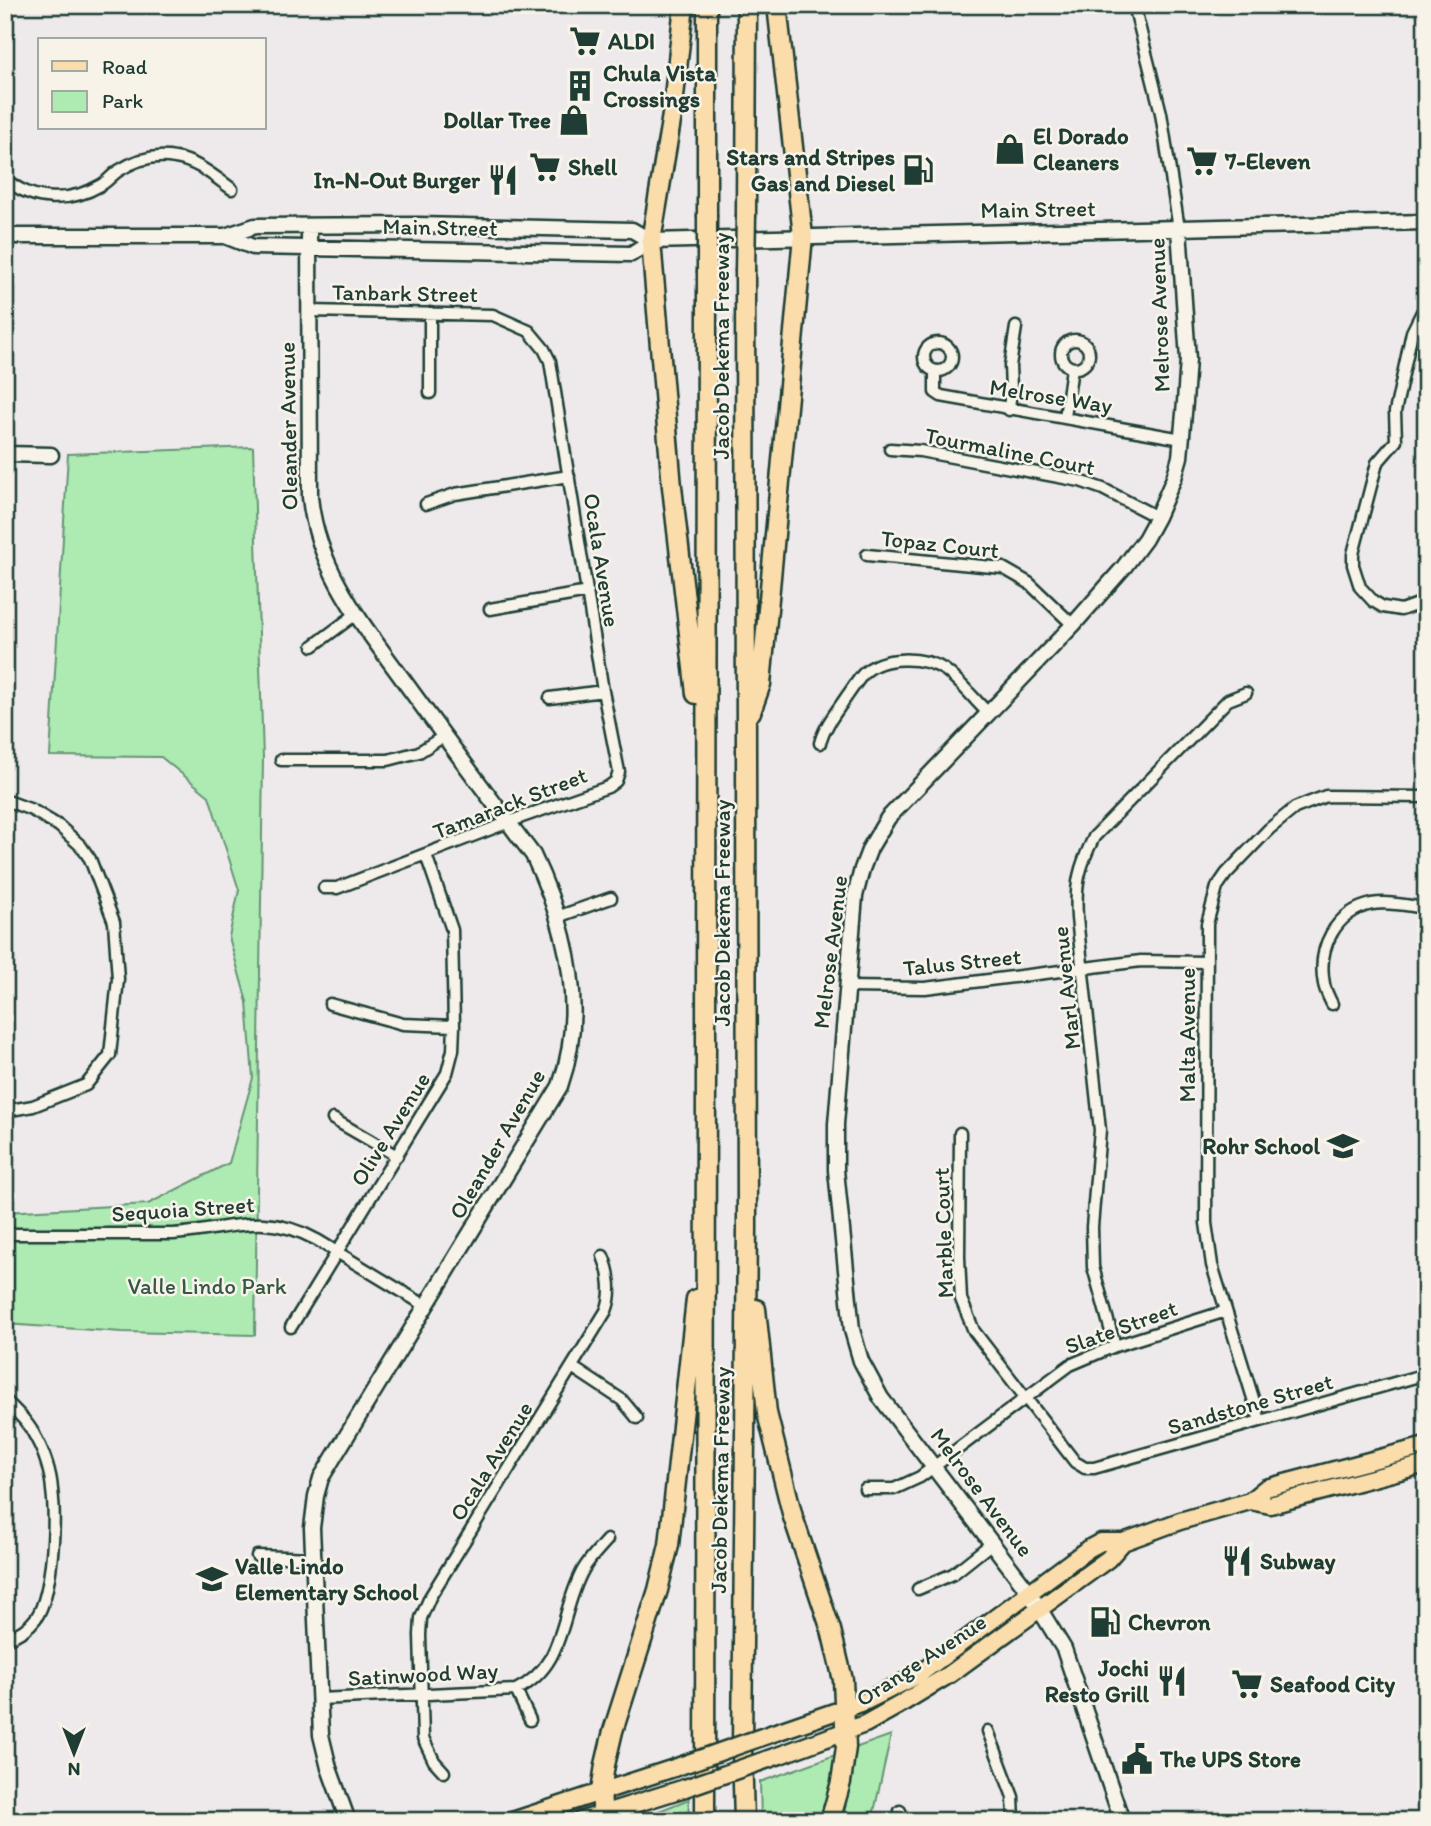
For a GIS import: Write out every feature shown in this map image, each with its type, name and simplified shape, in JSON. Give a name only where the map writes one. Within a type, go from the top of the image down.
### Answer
[{"type":"highway","points":[[684,5],[672,116],[651,241],[671,486],[705,773]]},
{"type":"highway","name":"Jacob Dekema Freeway","points":[[705,1821],[707,5]]},
{"type":"highway","name":"Jacob Dekema Freeway","points":[[744,1821],[741,1748],[747,1227],[747,5]]},
{"type":"highway","points":[[746,729],[761,684],[803,236],[777,5]]},
{"type":"highway","points":[[602,1818],[601,1791],[613,1731],[658,1590],[669,1545],[707,1202]]},
{"type":"highway","points":[[747,1227],[766,1413],[793,1517],[831,1630],[843,1680],[846,1731],[841,1782],[830,1821]]},
{"type":"main road","name":"Orange Avenue","points":[[512,1821],[865,1701],[918,1675],[1101,1542],[1123,1542],[1158,1528],[1250,1501],[1266,1488],[1426,1446]]},
{"type":"main road","points":[[1364,1462],[1369,1479]]},
{"type":"main road","name":"Orange Avenue","points":[[1250,1501],[1270,1505],[1426,1464]]},
{"type":"main road","name":"Orange Avenue","points":[[580,1821],[602,1818],[846,1731],[899,1705],[950,1674],[1108,1559],[1123,1542]]},
{"type":"street","name":"Melrose Avenue","points":[[1122,1821],[1064,1650],[1029,1592],[888,1408],[861,1361],[852,1330],[835,1154],[855,897],[873,841],[888,818],[1073,625],[1130,560],[1157,517],[1174,478],[1182,439],[1188,359],[1180,229],[1161,113],[1133,5]]},
{"type":"street","points":[[5,179],[23,192],[46,198],[66,199],[93,189],[118,171],[142,159],[159,157],[193,162],[232,188]]},
{"type":"street","name":"Main Street","points":[[225,236],[253,247],[631,254],[651,241],[1426,222]]},
{"type":"street","name":"Main Street","points":[[5,236],[225,236],[255,226],[418,225],[632,230],[651,241]]},
{"type":"street","points":[[416,248],[418,225]]},
{"type":"street","name":"Oleander Avenue","points":[[309,226],[310,497],[312,516],[329,571],[356,614],[533,855],[557,917],[571,972],[571,1045],[560,1086],[321,1478],[316,1496],[312,1528],[319,1699],[324,1752],[348,1821]]},
{"type":"street","points":[[1426,251],[1425,309],[1412,332],[1397,399],[1396,441],[1377,463],[1353,554],[1357,582],[1373,601],[1383,607],[1401,610],[1426,601]]},
{"type":"street","name":"Tanbark Street","points":[[309,311],[493,315],[529,331],[535,338]]},
{"type":"street","points":[[430,313],[430,393]]},
{"type":"street","points":[[1009,410],[1010,366],[1016,327]]},
{"type":"street","name":"Ocala Avenue","points":[[535,338],[550,361],[603,691],[620,772],[616,781],[608,787]]},
{"type":"street","points":[[1065,417],[1072,368]]},
{"type":"street","name":"Melrose Way","points":[[935,371],[935,392],[941,396],[1182,439]]},
{"type":"street","name":"Tourmaline Court","points":[[890,449],[920,451],[1080,481],[1103,489],[1157,517]]},
{"type":"street","points":[[5,454],[51,455]]},
{"type":"street","points":[[426,505],[455,494],[569,476]]},
{"type":"street","name":"Topaz Court","points":[[867,555],[1003,568],[1029,583],[1073,625]]},
{"type":"street","points":[[490,609],[588,592]]},
{"type":"street","points":[[313,646],[356,614]]},
{"type":"street","points":[[820,743],[824,732],[863,675],[879,663],[906,660],[927,663],[945,671],[987,712]]},
{"type":"street","points":[[550,698],[603,691]]},
{"type":"street","name":"Marl Avenue","points":[[1115,1346],[1093,1267],[1092,1227],[1100,1130],[1075,892],[1080,864],[1094,837],[1228,700],[1247,693]]},
{"type":"street","points":[[281,761],[387,760],[419,752],[444,736]]},
{"type":"street","name":"Tamarack Street","points":[[324,888],[337,888],[508,822],[608,787]]},
{"type":"street","name":"Malta Avenue","points":[[1260,1421],[1212,1265],[1206,1223],[1207,924],[1217,887],[1226,874],[1288,812],[1326,796],[1426,797]]},
{"type":"street","points":[[5,800],[32,810],[59,826],[81,846],[90,859],[114,922],[118,978],[110,1055],[86,1085],[33,1106],[5,1111]]},
{"type":"street","name":"Olive Avenue","points":[[291,1327],[447,1073],[453,1050],[454,1026],[452,930],[426,855]]},
{"type":"street","points":[[557,917],[611,898]]},
{"type":"street","points":[[1332,1004],[1324,984],[1325,945],[1341,920],[1355,911],[1380,903],[1426,908]]},
{"type":"street","name":"Talus Street","points":[[846,987],[926,988],[1141,961],[1206,962]]},
{"type":"street","points":[[330,1004],[403,1024],[454,1026]]},
{"type":"street","points":[[333,1119],[397,1156]]},
{"type":"street","name":"Marble Court","points":[[960,1133],[961,1299],[974,1331],[1075,1462],[1084,1468]]},
{"type":"street","name":"Sequoia Street","points":[[5,1234],[173,1234],[261,1222],[280,1224],[302,1231],[426,1306]]},
{"type":"street","name":"Ocala Avenue","points":[[444,1772],[434,1761],[423,1738],[421,1618],[430,1597],[609,1304],[609,1269],[603,1256]]},
{"type":"street","name":"Slate Street","points":[[865,1489],[894,1489],[920,1477],[1070,1365],[1115,1346],[1226,1311]]},
{"type":"street","points":[[572,1367],[622,1400],[637,1418]]},
{"type":"street","name":"Sandstone Street","points":[[1084,1468],[1094,1468],[1426,1374]]},
{"type":"street","points":[[5,1400],[37,1438],[48,1468],[52,1489],[53,1532],[44,1602],[28,1627],[5,1639]]},
{"type":"street","name":"Satinwood Way","points":[[319,1699],[516,1689],[531,1681],[548,1664],[583,1570],[607,1540]]},
{"type":"street","points":[[918,1589],[953,1574],[992,1543]]},
{"type":"street","points":[[257,1556],[314,1558]]},
{"type":"street","points":[[516,1689],[530,1720]]},
{"type":"street","points":[[988,1731],[1013,1797],[1014,1821]]},
{"type":"green space","name":"Valle Lindo Park","points":[[253,447],[263,758],[255,1335],[122,1332],[5,1324],[5,1212],[148,1204],[229,1163],[253,1078],[247,1002],[229,937],[239,890],[209,796],[161,757],[50,756],[68,454]]},
{"type":"green space","points":[[891,1735],[872,1821],[761,1821],[760,1782]]},
{"type":"green space","points":[[689,1799],[689,1821],[634,1821]]},
{"type":"place","name":"ALDI","points":[[585,41]]},
{"type":"place","name":"Chula Vista Crossings","points":[[580,86]]},
{"type":"place","name":"Dollar Tree","points":[[574,120]]},
{"type":"place","name":"El Dorado Cleaners","points":[[1010,149]]},
{"type":"place","name":"7-Eleven","points":[[1202,161]]},
{"type":"place","name":"Shell","points":[[545,167]]},
{"type":"place","name":"Stars and Stripes Gas and Diesel","points":[[918,170]]},
{"type":"place","name":"In-N-Out Burger","points":[[503,180]]},
{"type":"place","name":"Rohr School","points":[[1343,1146]]},
{"type":"place","name":"Subway","points":[[1237,1561]]},
{"type":"place","name":"Valle Lindo Elementary School","points":[[212,1579]]},
{"type":"place","name":"Chevron","points":[[1105,1622]]},
{"type":"place","name":"Jochi Resto Grill","points":[[1172,1681]]},
{"type":"place","name":"Seafood City","points":[[1247,1684]]},
{"type":"place","name":"The UPS Store","points":[[1137,1759]]}]
